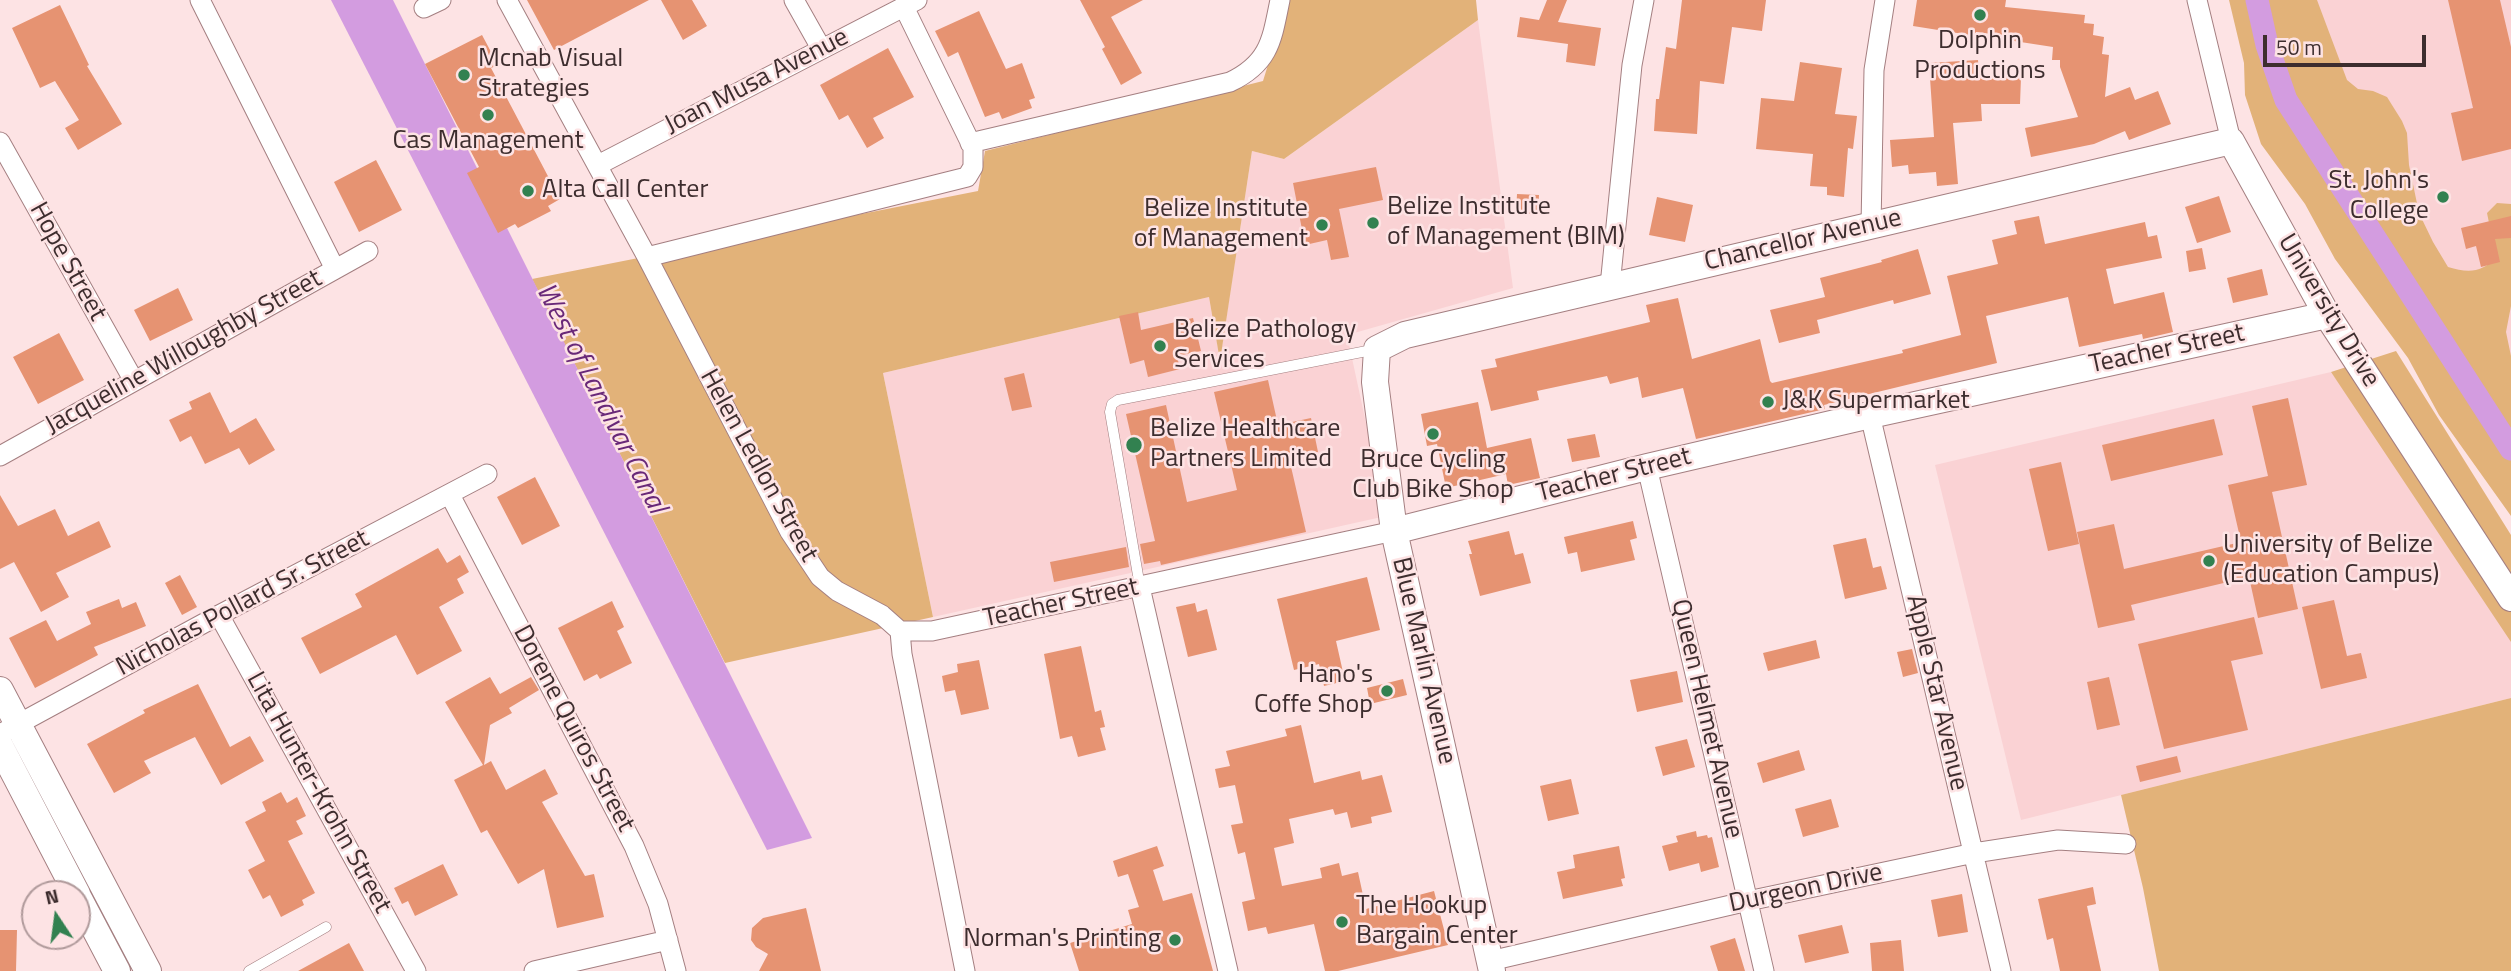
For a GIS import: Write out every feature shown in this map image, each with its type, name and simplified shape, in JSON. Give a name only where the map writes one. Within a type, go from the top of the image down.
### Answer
[{"type":"street","points":[[200,0],[335,269]]},
{"type":"street","name":"Helen Ledlon Street","points":[[507,0],[647,257],[783,520],[805,556],[820,577],[837,591],[882,615],[900,631]]},
{"type":"street","points":[[794,0],[821,48]]},
{"type":"street","points":[[970,143],[1230,82],[1256,66],[1265,54],[1272,40],[1280,0]]},
{"type":"street","points":[[1611,286],[1632,65],[1644,0]]},
{"type":"street","points":[[1871,226],[1874,71],[1885,0]]},
{"type":"street","name":"University Drive","points":[[2197,0],[2231,141],[2327,315],[2511,598]]},
{"type":"street","points":[[647,257],[967,177],[974,160],[970,143],[911,3]]},
{"type":"street","name":"Joan Musa Avenue","points":[[598,165],[911,3]]},
{"type":"street","name":"Chancellor Avenue","points":[[1377,349],[1405,335],[2231,141]]},
{"type":"street","name":"Hope Street","points":[[0,142],[134,381]]},
{"type":"street","name":"Jacqueline Willoughby Street","points":[[0,456],[368,251]]},
{"type":"street","name":"Teacher Street","points":[[900,631],[932,631],[1394,531],[1647,467],[1870,415],[2327,315]]},
{"type":"street","name":"Blue Marlin Avenue","points":[[1377,349],[1375,382],[1394,531],[1491,966]]},
{"type":"street","name":"Apple Star Avenue","points":[[1870,415],[2001,971]]},
{"type":"street","name":"Queen Helmet Avenue","points":[[1647,467],[1764,971]]},
{"type":"street","name":"Nicholas Pollard Sr. Street","points":[[9,729],[487,474]]},
{"type":"street","name":"Dorene Quiros Street","points":[[450,495],[634,846],[651,886],[676,971]]},
{"type":"street","points":[[1140,587],[1228,971]]},
{"type":"street","name":"Lita Hunter-Krohn Street","points":[[219,615],[416,971]]},
{"type":"street","points":[[900,631],[902,654],[965,971]]},
{"type":"street","points":[[0,690],[9,729],[148,971]]},
{"type":"street","points":[[0,746],[70,880]]},
{"type":"street","name":"Durgeon Drive","points":[[1491,966],[1748,901],[1974,853],[2058,840],[2126,844]]},
{"type":"street","points":[[91,921],[117,971]]},
{"type":"street","points":[[534,971],[668,940]]},
{"type":"lane","points":[[1140,587],[1110,412],[1112,404],[1118,400],[1377,349]]},
{"type":"lane","points":[[249,971],[326,927]]},
{"type":"shaded area","points":[[331,0],[393,0],[812,838],[767,850]]},
{"type":"shaded area","points":[[1288,0],[1476,0],[1478,20],[1284,159],[1252,151],[1220,361],[1209,297],[883,373],[933,617],[725,663],[532,279],[978,191],[985,151],[1263,81]]},
{"type":"shaded area","points":[[2229,0],[2317,0],[2347,80],[2358,89],[2387,97],[2402,121],[2407,133],[2409,165],[2419,213],[2448,267],[2462,270],[2480,269],[2496,257],[2487,213],[2497,203],[2511,204],[2511,306],[2506,332],[2511,356],[2511,516],[2439,415],[2408,358],[2335,259],[2305,204],[2261,144],[2245,95],[2244,63]]},
{"type":"shaded area","name":"St. John's College","points":[[2285,0],[2511,0],[2511,409]]},
{"type":"shaded area","name":"Belize Healthcare Partners Limited","points":[[1478,20],[1513,288],[1347,335],[1386,516],[933,617],[883,373],[1209,297],[1220,359],[1252,151],[1284,159]]},
{"type":"shaded area","points":[[2396,351],[2511,535],[2511,642],[2331,372]]},
{"type":"shaded area","name":"University of Belize (Education Campus)","points":[[2331,372],[2410,483],[2511,640],[2511,698],[2021,820],[1935,465]]},
{"type":"shaded area","points":[[2511,698],[2511,971],[2159,971],[2121,795]]},
{"type":"building","points":[[527,0],[649,0],[554,50]]},
{"type":"building","points":[[661,0],[692,0],[707,26],[683,40]]},
{"type":"building","points":[[1080,0],[1143,0],[1111,17],[1142,73],[1121,85]]},
{"type":"building","points":[[1547,0],[1567,0],[1558,22],[1601,28],[1595,66],[1566,62],[1568,44],[1517,37],[1520,17],[1539,20]]},
{"type":"building","points":[[1682,0],[1766,0],[1762,31],[1732,27],[1724,84],[1700,81],[1697,134],[1654,131],[1656,99],[1659,99],[1666,47],[1676,49]]},
{"type":"building","points":[[1917,0],[2006,0],[2005,7],[2085,15],[2084,23],[2094,24],[2093,35],[2104,37],[2102,54],[2109,55],[2105,97],[2130,87],[2135,100],[2158,91],[2171,124],[2129,140],[2125,131],[2094,144],[2031,157],[2025,128],[2078,117],[2060,67],[2060,60],[2052,60],[2053,47],[2014,41],[2015,37],[1976,32],[1976,36],[1913,26]]},
{"type":"building","points":[[2448,0],[2500,0],[2511,47],[2511,149],[2462,161],[2451,113],[2473,108]]},
{"type":"building","points":[[60,5],[89,65],[87,66],[122,124],[78,150],[65,128],[79,120],[55,81],[40,88],[12,28]]},
{"type":"building","points":[[979,11],[1006,69],[1022,63],[1035,98],[1029,100],[1032,108],[1002,119],[999,112],[985,117],[958,52],[948,57],[935,31]]},
{"type":"building","points":[[482,35],[498,65],[491,68],[560,199],[548,206],[551,211],[518,228],[515,224],[498,233],[467,173],[479,167],[425,64]]},
{"type":"building","points":[[888,48],[914,97],[873,118],[884,138],[867,148],[848,115],[839,120],[820,85]]},
{"type":"building","points":[[1978,60],[1979,76],[2021,77],[2020,104],[1981,104],[1982,121],[1953,123],[1958,184],[1937,186],[1936,172],[1909,174],[1908,165],[1892,167],[1890,140],[1934,137],[1929,63]]},
{"type":"building","points":[[1800,62],[1842,68],[1835,114],[1857,116],[1853,149],[1848,148],[1844,197],[1827,195],[1827,187],[1810,186],[1813,154],[1756,149],[1761,98],[1794,101]]},
{"type":"building","points":[[376,160],[402,210],[359,232],[334,182]]},
{"type":"building","name":"Belize Institute of Management","points":[[1376,167],[1383,200],[1339,209],[1349,257],[1331,260],[1327,240],[1305,245],[1293,183]]},
{"type":"building","points":[[1517,194],[1539,195],[1538,214],[1516,213]]},
{"type":"building","points":[[2219,196],[2231,232],[2197,243],[2185,207]]},
{"type":"building","points":[[1657,197],[1693,205],[1685,242],[1649,235]]},
{"type":"building","points":[[2039,216],[2045,244],[2145,222],[2148,237],[2157,235],[2162,258],[2106,269],[2114,304],[2164,292],[2173,332],[2143,339],[2142,334],[2079,347],[2068,297],[1986,316],[1997,363],[1824,405],[1825,409],[1696,439],[1683,388],[1642,398],[1638,377],[1610,384],[1607,376],[1537,391],[1539,400],[1491,411],[1481,370],[1497,367],[1495,359],[1650,322],[1646,305],[1678,298],[1692,359],[1760,339],[1772,383],[1903,353],[1902,350],[1961,335],[1947,276],[1998,264],[1992,240],[2017,234],[2014,221]]},
{"type":"building","points":[[2511,216],[2511,238],[2495,239],[2500,262],[2481,267],[2476,246],[2466,249],[2461,228]]},
{"type":"building","points":[[2202,248],[2206,269],[2189,272],[2186,251]]},
{"type":"building","points":[[1918,249],[1931,294],[1894,304],[1893,300],[1817,320],[1820,333],[1779,343],[1770,310],[1825,297],[1820,278],[1882,262],[1881,260]]},
{"type":"building","points":[[2262,269],[2268,295],[2233,303],[2227,278]]},
{"type":"building","points":[[178,288],[193,320],[150,341],[134,310]]},
{"type":"building","name":"Belize Pathology Services","points":[[1138,312],[1141,330],[1193,318],[1201,351],[1177,356],[1180,369],[1148,377],[1144,360],[1130,364],[1119,316]]},
{"type":"building","points":[[59,333],[84,380],[38,404],[13,357]]},
{"type":"building","points":[[1024,373],[1032,407],[1012,411],[1004,378]]},
{"type":"building","name":"Belize Healthcare Partners Limited","points":[[1268,380],[1278,425],[1311,418],[1318,452],[1289,458],[1306,532],[1161,565],[1160,561],[1144,564],[1140,544],[1155,541],[1126,414],[1166,405],[1187,502],[1237,490],[1214,392]]},
{"type":"building","points":[[210,392],[230,433],[256,418],[275,450],[249,465],[239,448],[205,464],[191,436],[180,442],[169,420],[192,409],[189,402]]},
{"type":"building","points":[[2288,398],[2307,485],[2272,492],[2298,609],[2258,618],[2249,577],[2131,605],[2135,620],[2098,628],[2077,532],[2114,524],[2124,569],[2241,542],[2228,485],[2268,476],[2252,406]]},
{"type":"building","points":[[1478,402],[1487,448],[1531,438],[1540,478],[1508,485],[1506,474],[1446,488],[1437,444],[1427,446],[1421,414]]},
{"type":"building","points":[[2214,419],[2223,455],[2111,481],[2102,445]]},
{"type":"building","points":[[1595,434],[1600,457],[1572,462],[1567,439]]},
{"type":"building","points":[[2061,462],[2079,544],[2048,551],[2029,469]]},
{"type":"building","points":[[535,477],[560,526],[522,545],[497,497]]},
{"type":"building","points":[[0,495],[18,526],[55,509],[68,536],[99,521],[111,547],[56,573],[69,597],[41,612],[14,562],[0,569]]},
{"type":"building","points":[[1633,521],[1637,538],[1630,540],[1635,560],[1581,572],[1577,552],[1568,554],[1564,537]]},
{"type":"building","points":[[1509,531],[1515,555],[1523,553],[1531,583],[1480,596],[1468,541]]},
{"type":"building","points":[[1866,538],[1873,568],[1881,566],[1887,589],[1845,599],[1833,545]]},
{"type":"building","points":[[1126,547],[1129,567],[1054,582],[1050,562]]},
{"type":"building","points":[[438,548],[447,563],[460,555],[469,572],[457,579],[464,593],[439,607],[462,651],[417,675],[396,635],[320,674],[301,638],[362,607],[355,594]]},
{"type":"building","points":[[180,575],[197,607],[182,615],[165,583]]},
{"type":"building","points":[[1367,577],[1380,630],[1336,641],[1345,681],[1324,686],[1319,664],[1294,670],[1277,599]]},
{"type":"building","points":[[119,599],[122,608],[136,602],[146,626],[94,647],[98,655],[35,688],[9,638],[46,620],[57,641],[91,624],[86,612]]},
{"type":"building","points":[[2334,600],[2347,656],[2361,653],[2367,678],[2321,689],[2302,607]]},
{"type":"building","points":[[612,601],[624,627],[617,631],[632,663],[600,679],[597,674],[584,681],[558,628]]},
{"type":"building","points":[[1195,603],[1197,612],[1207,609],[1217,650],[1188,657],[1176,607]]},
{"type":"building","points":[[2254,617],[2263,654],[2231,661],[2248,730],[2164,749],[2138,644]]},
{"type":"building","points":[[1816,640],[1820,658],[1768,671],[1763,653]]},
{"type":"building","points":[[1081,646],[1095,712],[1101,710],[1105,727],[1100,728],[1106,750],[1078,757],[1072,736],[1060,739],[1044,654]]},
{"type":"building","points":[[1912,649],[1918,673],[1903,677],[1897,652]]},
{"type":"building","points":[[979,660],[989,709],[961,715],[955,690],[945,692],[942,676],[958,672],[957,664]]},
{"type":"building","points":[[1677,671],[1683,702],[1637,712],[1630,680]]},
{"type":"building","points":[[490,677],[500,694],[531,677],[539,690],[509,708],[512,713],[490,725],[484,765],[491,761],[506,790],[545,769],[558,794],[542,802],[585,876],[594,874],[604,917],[557,928],[544,869],[518,884],[487,830],[481,833],[454,780],[483,765],[445,702]]},
{"type":"building","points":[[2109,677],[2120,725],[2097,730],[2087,682]]},
{"type":"building","name":"Hano's Coffe Shop","points":[[1403,679],[1407,695],[1370,704],[1367,688]]},
{"type":"building","points":[[198,684],[230,747],[250,736],[264,761],[221,785],[195,737],[144,761],[151,773],[114,793],[87,744],[145,713],[143,710]]},
{"type":"building","points":[[1301,725],[1314,783],[1360,771],[1362,780],[1382,775],[1392,812],[1371,817],[1372,823],[1351,828],[1347,812],[1335,815],[1333,809],[1289,819],[1294,843],[1274,848],[1282,886],[1322,878],[1320,868],[1339,863],[1342,876],[1358,872],[1366,909],[1434,891],[1448,945],[1338,971],[1325,971],[1314,924],[1268,934],[1266,927],[1248,931],[1242,902],[1255,899],[1245,852],[1238,854],[1231,825],[1243,823],[1235,785],[1219,788],[1215,769],[1230,766],[1226,751],[1287,736],[1285,729]]},
{"type":"building","points":[[1687,739],[1695,767],[1663,776],[1655,747]]},
{"type":"building","points":[[1799,750],[1805,770],[1763,783],[1757,763]]},
{"type":"building","points":[[2177,756],[2181,772],[2140,782],[2136,766]]},
{"type":"building","points":[[1571,779],[1579,814],[1548,821],[1540,786]]},
{"type":"building","points":[[281,792],[287,803],[297,797],[306,816],[296,821],[303,834],[288,841],[315,893],[302,900],[304,905],[281,917],[270,895],[263,899],[248,870],[265,861],[245,822],[266,811],[262,802]]},
{"type":"building","points":[[1831,799],[1839,827],[1803,837],[1795,809]]},
{"type":"building","points":[[1696,831],[1697,837],[1712,837],[1719,867],[1701,872],[1699,863],[1669,871],[1662,846],[1678,842],[1676,836]]},
{"type":"building","points":[[1157,846],[1164,866],[1153,870],[1163,901],[1192,893],[1213,971],[1079,971],[1070,943],[1132,924],[1128,910],[1139,907],[1128,874],[1118,877],[1113,861]]},
{"type":"building","points":[[1619,846],[1625,878],[1621,879],[1623,886],[1563,899],[1557,872],[1575,868],[1573,855]]},
{"type":"building","points":[[443,864],[458,895],[415,916],[408,901],[402,904],[394,888]]},
{"type":"building","points":[[2093,887],[2096,904],[2087,906],[2101,971],[2060,971],[2053,938],[2047,940],[2038,899]]},
{"type":"building","points":[[1962,894],[1968,932],[1938,937],[1931,900]]},
{"type":"building","points":[[806,908],[821,971],[759,971],[768,954],[756,947],[751,940],[752,928],[763,918]]},
{"type":"building","points":[[1842,925],[1849,953],[1805,963],[1798,935]]},
{"type":"building","points":[[0,930],[17,930],[16,971],[0,971]]},
{"type":"building","points":[[1735,938],[1745,971],[1718,971],[1710,946]]},
{"type":"building","points":[[1901,940],[1904,971],[1872,971],[1870,943]]},
{"type":"building","points":[[349,943],[364,971],[298,971]]},
{"type":"waterway","points":[[2257,0],[2267,45],[2286,100],[2511,449]]},
{"type":"place","name":"Dolphin Productions","points":[[1980,15]]},
{"type":"place","name":"Mcnab Visual Strategies","points":[[464,75]]},
{"type":"place","name":"Cas Management","points":[[488,115]]},
{"type":"place","name":"Alta Call Center","points":[[528,191]]},
{"type":"place","name":"St. John's College","points":[[2443,197]]},
{"type":"place","name":"Belize Institute of Management (BIM)","points":[[1373,223]]},
{"type":"place","name":"Belize Institute of Management","points":[[1322,225]]},
{"type":"place","name":"Belize Pathology Services","points":[[1160,346]]},
{"type":"place","name":"J&K Supermarket","points":[[1768,402]]},
{"type":"place","name":"Bruce Cycling Club Bike Shop","points":[[1433,434]]},
{"type":"place","name":"Belize Healthcare Partners Limited","points":[[1134,445]]},
{"type":"place","name":"University of Belize (Education Campus)","points":[[2209,561]]},
{"type":"place","name":"Hano's Coffe Shop","points":[[1387,691]]},
{"type":"place","name":"The Hookup Bargain Center","points":[[1342,922]]},
{"type":"place","name":"Norman's Printing","points":[[1175,940]]},
{"type":"water label","name":"West of Landivar Canal","points":[[600,399]]}]
